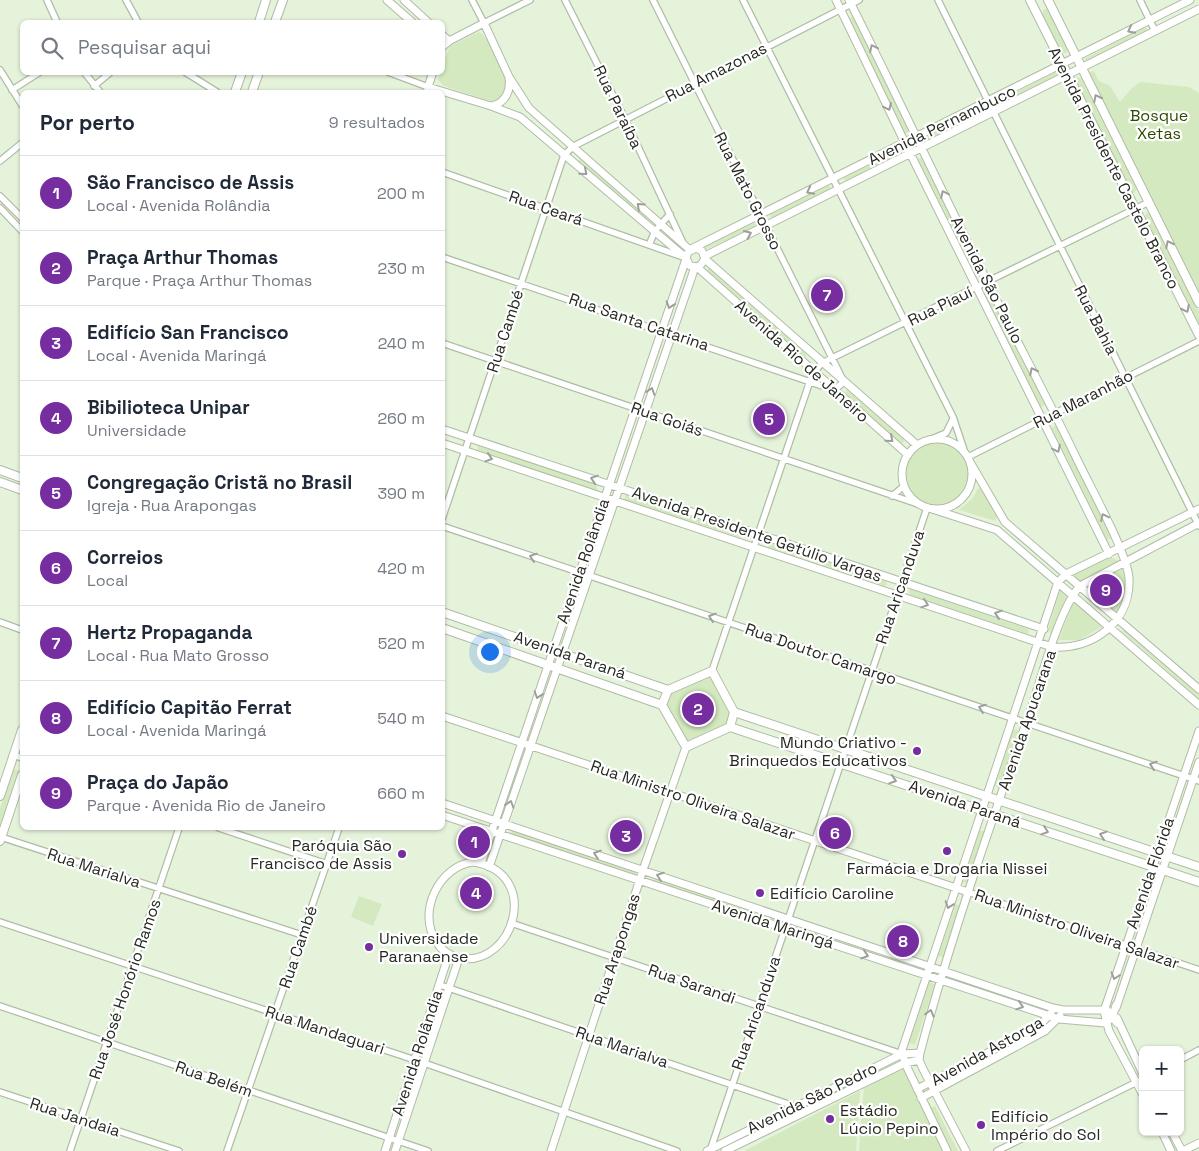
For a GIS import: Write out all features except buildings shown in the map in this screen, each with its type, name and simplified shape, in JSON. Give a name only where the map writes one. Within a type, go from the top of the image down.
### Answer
[{"type":"main road","points":[[260,20],[266,0]]},
{"type":"main road","points":[[276,20],[283,0]]},
{"type":"main road","name":"Avenida Presidente Castelo Branco","points":[[1030,0],[1199,335]]},
{"type":"main road","points":[[1035,9],[1049,1]]},
{"type":"main road","name":"Avenida Presidente Castelo Branco","points":[[1049,1],[1199,303]]},
{"type":"main road","points":[[236,90],[241,75]]},
{"type":"main road","points":[[253,90],[258,75]]},
{"type":"main road","points":[[0,470],[20,477]]},
{"type":"main road","points":[[0,482],[20,489]]},
{"type":"main road","name":"Avenida Paraná","points":[[445,613],[563,652],[668,690]]},
{"type":"main road","name":"Avenida Paraná","points":[[445,629],[662,705]]},
{"type":"main road","points":[[712,671],[734,712],[730,726],[686,748],[662,705],[668,690],[712,671]]},
{"type":"main road","name":"Avenida Paraná","points":[[734,712],[1199,867]]},
{"type":"main road","points":[[748,733],[745,722],[752,718]]},
{"type":"main road","name":"Avenida Paraná","points":[[730,726],[1199,882]]},
{"type":"main road","points":[[0,796],[20,736]]},
{"type":"main road","points":[[818,755],[824,752],[822,741]]},
{"type":"main road","points":[[858,768],[855,760],[861,754]]},
{"type":"main road","points":[[0,839],[20,781]]},
{"type":"main road","points":[[966,804],[972,796],[970,790]]},
{"type":"main road","points":[[1025,824],[1024,817],[1030,811]]},
{"type":"main road","points":[[1128,859],[1132,858],[1136,852],[1133,845]]},
{"type":"main road","points":[[1180,876],[1177,870],[1185,862]]},
{"type":"street","points":[[47,0],[55,20]]},
{"type":"street","points":[[126,0],[137,20]]},
{"type":"street","points":[[387,0],[410,20]]},
{"type":"street","points":[[404,0],[426,20]]},
{"type":"street","points":[[445,94],[491,106],[520,117],[686,258],[690,266],[702,265],[705,258],[702,251],[692,249],[684,244],[574,146],[528,108],[509,78],[472,0]]},
{"type":"street","points":[[445,44],[530,0]]},
{"type":"street","name":"Rua Paraíba","points":[[565,0],[625,119],[684,244]]},
{"type":"street","name":"Rua Mato Grosso","points":[[653,0],[844,382]]},
{"type":"street","points":[[743,0],[953,417],[968,458],[972,478],[964,497],[947,508],[926,507]]},
{"type":"street","name":"Avenida São Paulo","points":[[836,0],[910,155],[1108,554]]},
{"type":"street","name":"Rua Amazonas","points":[[574,146],[850,2],[859,0]]},
{"type":"street","points":[[938,0],[988,103]]},
{"type":"street","points":[[1140,0],[1155,31]]},
{"type":"street","name":"Avenida Pernambuco","points":[[692,249],[1063,66],[1190,0]]},
{"type":"street","name":"Avenida São Paulo","points":[[850,2],[1055,414],[1124,561],[1128,574],[1128,591],[1125,605],[1111,627],[1100,636],[1084,644],[1052,647]]},
{"type":"street","name":"Avenida Pernambuco","points":[[705,258],[765,226],[994,114],[1199,9]]},
{"type":"street","points":[[445,38],[449,41]]},
{"type":"street","points":[[1112,40],[1118,51]]},
{"type":"street","points":[[0,70],[20,102]]},
{"type":"street","points":[[12,90],[35,75]]},
{"type":"street","points":[[86,75],[98,90]]},
{"type":"street","points":[[94,86],[107,75]]},
{"type":"street","points":[[190,75],[214,90]]},
{"type":"street","points":[[394,75],[427,90],[432,75]]},
{"type":"street","points":[[491,106],[498,104],[506,97],[510,89],[509,78]]},
{"type":"street","name":"Rua Bahia","points":[[988,103],[1059,247],[1195,511],[1199,525]]},
{"type":"street","points":[[520,117],[528,108]]},
{"type":"street","points":[[0,161],[20,145]]},
{"type":"street","name":"Rua Cambé","points":[[445,510],[564,155],[574,146]]},
{"type":"street","name":"Rua Ceará","points":[[445,173],[686,258]]},
{"type":"street","points":[[0,196],[20,216]]},
{"type":"street","name":"Rua Piauí","points":[[814,372],[822,363],[1149,202]]},
{"type":"street","points":[[0,208],[20,229]]},
{"type":"street","points":[[649,245],[655,231],[670,214]]},
{"type":"street","points":[[686,258],[692,249]]},
{"type":"street","name":"Rua Santa Catarina","points":[[445,257],[834,390]]},
{"type":"street","name":"Avenida Rolândia","points":[[489,867],[615,500],[662,330],[686,258]]},
{"type":"street","name":"Avenida Rio de Janeiro","points":[[705,258],[917,446]]},
{"type":"street","name":"Avenida Rio de Janeiro","points":[[696,267],[908,455]]},
{"type":"street","name":"Avenida Rolândia","points":[[480,863],[605,497],[696,267]]},
{"type":"street","name":"Rua Maranhão","points":[[968,458],[1199,341]]},
{"type":"street","name":"Rua Goiás","points":[[445,344],[926,507]]},
{"type":"street","points":[[712,671],[814,372]]},
{"type":"street","points":[[834,390],[844,382]]},
{"type":"street","points":[[953,417],[952,424],[946,433],[917,446],[908,455],[903,466],[904,486],[911,497],[926,507],[997,530],[1199,705]]},
{"type":"street","name":"Avenida Presidente Getúlio Vargas","points":[[445,431],[1044,629]]},
{"type":"street","points":[[927,441],[948,441],[968,458],[1005,522],[1199,689]]},
{"type":"street","name":"Avenida Presidente Getúlio Vargas","points":[[445,444],[1052,647]]},
{"type":"street","points":[[892,496],[904,486]]},
{"type":"street","name":"Rua Aricanduva","points":[[709,1150],[786,928],[926,507]]},
{"type":"street","points":[[1058,582],[1066,574],[1195,511]]},
{"type":"street","points":[[997,530],[1005,522]]},
{"type":"street","name":"Avenida Apucarana","points":[[920,1056],[942,971],[988,831],[1052,647],[1073,594],[1080,586],[1124,561],[1199,525]]},
{"type":"street","name":"Rua Doutor Camargo","points":[[445,527],[1196,780]]},
{"type":"street","points":[[1108,554],[1124,561]]},
{"type":"street","name":"Avenida Apucarana","points":[[902,1054],[926,975],[1040,642],[1058,582]]},
{"type":"street","points":[[0,622],[20,629]]},
{"type":"street","points":[[1044,629],[1052,647]]},
{"type":"street","points":[[1022,691],[1035,695]]},
{"type":"street","name":"Rua Ministro Oliveira Salazar","points":[[445,717],[1199,970]]},
{"type":"street","name":"Avenida Flórida","points":[[1139,1081],[1105,1023],[1104,1011],[1199,731]]},
{"type":"street","name":"Rua Arapongas","points":[[551,1151],[643,870],[686,748]]},
{"type":"street","points":[[14,755],[20,757]]},
{"type":"street","name":"Avenida Flórida","points":[[1139,1066],[1117,1023],[1116,1005],[1167,856],[1196,780],[1199,762]]},
{"type":"street","name":"Avenida Maringá","points":[[445,804],[1053,1008],[1104,1011]]},
{"type":"street","name":"Avenida Maringá","points":[[445,816],[1059,1019],[1105,1023]]},
{"type":"street","points":[[976,828],[981,826],[988,831]]},
{"type":"street","name":"Rua José Honório Ramos","points":[[70,1151],[178,830]]},
{"type":"street","points":[[225,830],[326,864]]},
{"type":"street","name":"Rua Cambé","points":[[227,1151],[338,830]]},
{"type":"street","name":"Rua Marialva","points":[[0,839],[302,936]]},
{"type":"street","points":[[468,863],[480,863],[489,867],[503,876],[514,891],[515,902],[511,923],[500,943],[487,954],[473,958],[459,958],[449,954],[438,945],[430,929],[428,917],[432,901],[439,884],[452,870],[468,863]]},
{"type":"street","points":[[684,895],[686,885]]},
{"type":"street","name":"Rua Mandaguari","points":[[0,922],[424,1063],[677,1151]]},
{"type":"street","name":"Rua Sarandi","points":[[511,923],[902,1054]]},
{"type":"street","name":"Avenida Rolândia","points":[[384,1151],[449,954]]},
{"type":"street","name":"Avenida Rolândia","points":[[395,1151],[459,958]]},
{"type":"street","name":"Rua Marialva","points":[[440,985],[794,1106]]},
{"type":"street","points":[[1105,1023],[1111,1020],[1116,1005]]},
{"type":"street","name":"Rua Belém","points":[[0,1006],[428,1151]]},
{"type":"street","name":"Avenida Astorga","points":[[917,1089],[1034,1028],[1050,1016],[1053,1008]]},
{"type":"street","name":"Avenida Astorga","points":[[921,1098],[1045,1031],[1059,1019],[1063,1010]]},
{"type":"street","points":[[1104,1011],[1108,1010],[1117,1023]]},
{"type":"street","points":[[1184,1058],[1199,1050]]},
{"type":"street","points":[[902,1054],[947,1151]]},
{"type":"street","name":"Avenida São Pedro","points":[[722,1149],[794,1106],[902,1054],[920,1056]]},
{"type":"street","points":[[920,1056],[930,1082],[966,1151]]},
{"type":"street","name":"Avenida São Pedro","points":[[709,1150],[722,1149],[920,1056]]},
{"type":"street","points":[[996,1151],[1139,1081]]},
{"type":"street","name":"Rua Jandaia","points":[[0,1092],[179,1151]]},
{"type":"street","points":[[794,1106],[800,1114]]},
{"type":"street","points":[[1164,1136],[1171,1151]]},
{"type":"street","points":[[1174,1136],[1183,1151],[1199,1143]]},
{"type":"green space","points":[[1044,9],[1047,9],[1068,50],[1066,53],[1061,53],[1042,13]]},
{"type":"green space","points":[[853,16],[909,131],[905,134],[848,19]]},
{"type":"green space","points":[[1144,27],[1148,29],[1147,32],[1087,61],[1084,59]]},
{"type":"green space","points":[[479,32],[483,35],[492,48],[506,83],[507,88],[500,99],[494,102],[444,86],[438,80],[439,75],[445,75],[445,59],[450,46]]},
{"type":"green space","points":[[1058,71],[1061,75],[1003,104],[1001,100]]},
{"type":"green space","name":"Bosque Xetas","points":[[1094,71],[1099,81],[1110,86],[1120,102],[1140,82],[1189,87],[1199,93],[1199,292],[1090,76],[1089,72]]},
{"type":"green space","points":[[1077,77],[1081,78],[1137,189],[1134,193],[1131,192],[1075,81]]},
{"type":"green space","points":[[985,108],[987,112],[928,141],[926,136]]},
{"type":"green space","points":[[901,149],[903,154],[846,182],[843,178]]},
{"type":"green space","points":[[581,157],[650,217],[647,219],[578,162]]},
{"type":"green space","points":[[922,157],[979,269],[974,271],[918,159]]},
{"type":"green space","points":[[829,185],[831,189],[772,219],[770,214]]},
{"type":"green space","points":[[1146,213],[1151,214],[1199,312],[1199,329],[1144,218]]},
{"type":"green space","points":[[758,220],[762,223],[760,225],[706,249],[705,245]]},
{"type":"green space","points":[[709,267],[806,354],[806,358],[804,359],[706,272]]},
{"type":"green space","points":[[988,289],[1046,404],[1041,407],[983,292]]},
{"type":"green space","points":[[847,390],[904,439],[904,442],[900,444],[844,395]]},
{"type":"green space","points":[[1057,425],[1112,538],[1107,540],[1052,428]]},
{"type":"green space","points":[[931,442],[943,442],[960,451],[967,462],[969,474],[967,486],[960,497],[943,506],[931,506],[919,501],[910,492],[905,480],[905,468],[910,456],[919,447]]},
{"type":"green space","points":[[478,444],[597,485],[597,490],[595,491],[477,451]]},
{"type":"green space","points":[[978,488],[982,489],[997,515],[996,521],[959,510],[973,498]]},
{"type":"green space","points":[[626,494],[741,533],[742,538],[624,500]]},
{"type":"green space","points":[[770,542],[886,580],[887,585],[884,586],[768,548]]},
{"type":"green space","points":[[1108,557],[1116,559],[1121,565],[1081,583],[1071,575]]},
{"type":"green space","points":[[1124,568],[1125,593],[1116,614],[1084,587]]},
{"type":"green space","points":[[911,589],[1029,629],[1028,634],[910,595],[909,590]]},
{"type":"green space","points":[[1060,591],[1067,598],[1054,638],[1048,630]]},
{"type":"green space","points":[[1073,601],[1102,627],[1079,640],[1059,640]]},
{"type":"green space","points":[[1125,628],[1199,693],[1199,699],[1122,631]]},
{"type":"green space","points":[[712,671],[734,712],[730,727],[686,747],[662,705],[668,690]]},
{"type":"green space","points":[[1016,729],[1020,733],[1001,788],[998,788],[995,786],[1013,731]]},
{"type":"green space","points":[[14,769],[19,771],[0,826],[0,808]]},
{"type":"green space","points":[[513,830],[636,872],[634,877],[511,835]]},
{"type":"green space","points":[[980,830],[987,832],[970,885],[963,882]]},
{"type":"green space","points":[[655,878],[779,920],[777,924],[653,883]]},
{"type":"green space","points":[[359,896],[382,904],[373,926],[351,917]]},
{"type":"green space","points":[[956,904],[962,907],[945,958],[938,956]]},
{"type":"green space","points":[[799,924],[923,966],[921,970],[798,928]]},
{"type":"green space","points":[[929,982],[935,984],[915,1045],[909,1043]]},
{"type":"green space","points":[[903,1066],[944,1151],[859,1151],[864,1086]]},
{"type":"green space","name":"Estádio Lúcio Pepino","points":[[860,1091],[856,1151],[744,1151]]},
{"type":"green space","points":[[935,1106],[958,1151],[951,1151],[930,1108]]},
{"type":"place","name":"Hertz Propaganda","points":[[827,295]]},
{"type":"place","name":"Congregação Cristã no Brasil","points":[[769,419]]},
{"type":"place","name":"Praça do Japão","points":[[1106,590]]},
{"type":"place","name":"Praça Arthur Thomas","points":[[698,709]]},
{"type":"place","name":"Mundo Criativo - Brinquedos Educativos","points":[[917,751]]},
{"type":"place","name":"Correios","points":[[835,833]]},
{"type":"place","name":"Edifício San Francisco","points":[[626,836]]},
{"type":"place","name":"São Francisco de Assis","points":[[474,842]]},
{"type":"place","name":"Farmácia e Drogaria Nissei","points":[[947,851]]},
{"type":"place","name":"Paróquia São Francisco de Assis","points":[[402,854]]},
{"type":"place","name":"Bibilioteca Unipar","points":[[476,893]]},
{"type":"place","name":"Edifício Caroline","points":[[760,893]]},
{"type":"place","name":"Edifício Capitão Ferrat","points":[[903,941]]},
{"type":"place","name":"Universidade Paranaense","points":[[369,947]]},
{"type":"place","name":"Estádio Lúcio Pepino","points":[[830,1119]]},
{"type":"place","name":"Edifício Império do Sol","points":[[981,1125]]}]
